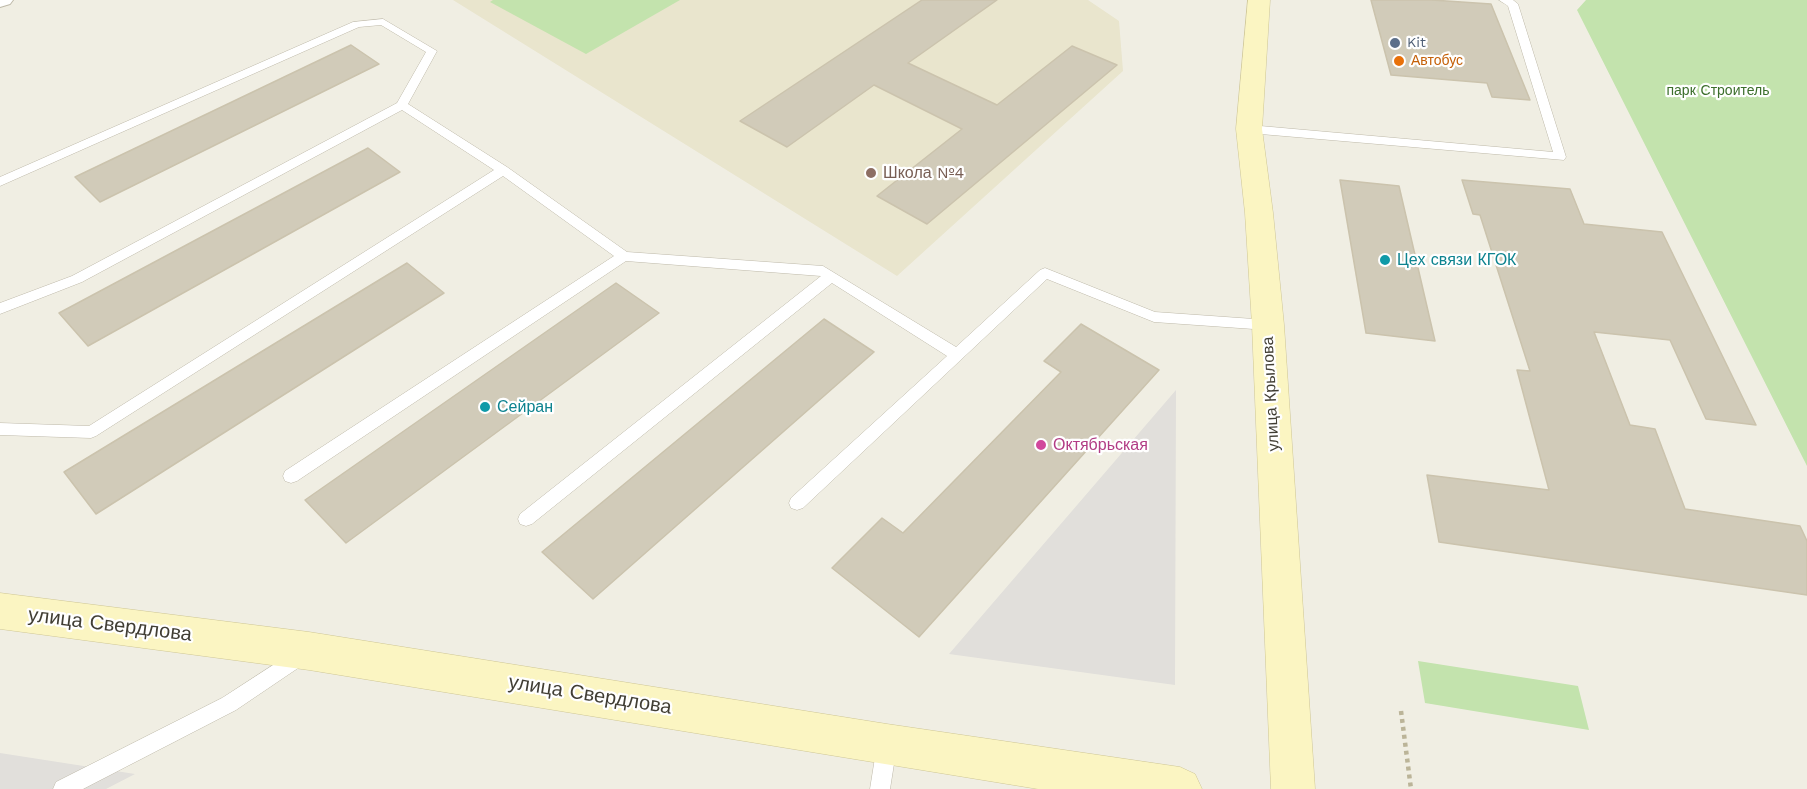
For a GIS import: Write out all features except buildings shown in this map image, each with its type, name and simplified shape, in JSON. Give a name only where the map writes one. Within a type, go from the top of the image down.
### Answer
[{"type":"main road","name":"улица Крылова","points":[[1259,0],[1249,129],[1259,213],[1268,325],[1293,789]]},
{"type":"main road","name":"улица Свердлова","points":[[0,611],[309,651],[887,745],[1180,789]]},
{"type":"lane","points":[[1249,129],[1560,157],[1513,4],[1504,0]]},
{"type":"lane","points":[[0,182],[357,24],[383,22],[432,51],[402,105],[77,279],[0,309]]},
{"type":"lane","points":[[402,105],[503,170],[624,256],[823,271],[957,355]]},
{"type":"lane","points":[[0,429],[91,432],[503,170]]},
{"type":"lane","points":[[291,476],[624,256]]},
{"type":"lane","points":[[797,503],[1045,273],[1154,317],[1268,325]]},
{"type":"lane","points":[[526,519],[830,277]]},
{"type":"lane","points":[[63,789],[229,704],[309,651]]},
{"type":"lane","points":[[880,789],[887,745]]},
{"type":"path","points":[[1401,711],[1411,789]]},
{"type":"shaded area","name":"Школа №4","points":[[453,0],[1088,0],[1119,21],[1123,71],[897,276]]},
{"type":"shaded area","points":[[1176,390],[1175,685],[949,654]]},
{"type":"shaded area","points":[[0,753],[135,774],[106,789],[0,789]]},
{"type":"green space","points":[[493,0],[680,0],[586,54],[490,2]]},
{"type":"green space","name":"парк Строитель","points":[[1586,0],[1807,0],[1807,466],[1577,10]]},
{"type":"green space","points":[[1418,661],[1578,686],[1589,730],[1425,703]]},
{"type":"place","name":"Kit","points":[[1395,43]]},
{"type":"place","name":"Автобус","points":[[1399,61]]},
{"type":"place","name":"Школа №4","points":[[871,173]]},
{"type":"place","name":"Цех связи КГОК","points":[[1385,260]]},
{"type":"place","name":"Сейран","points":[[485,407]]},
{"type":"place","name":"Октябрьская","points":[[1041,445]]}]
